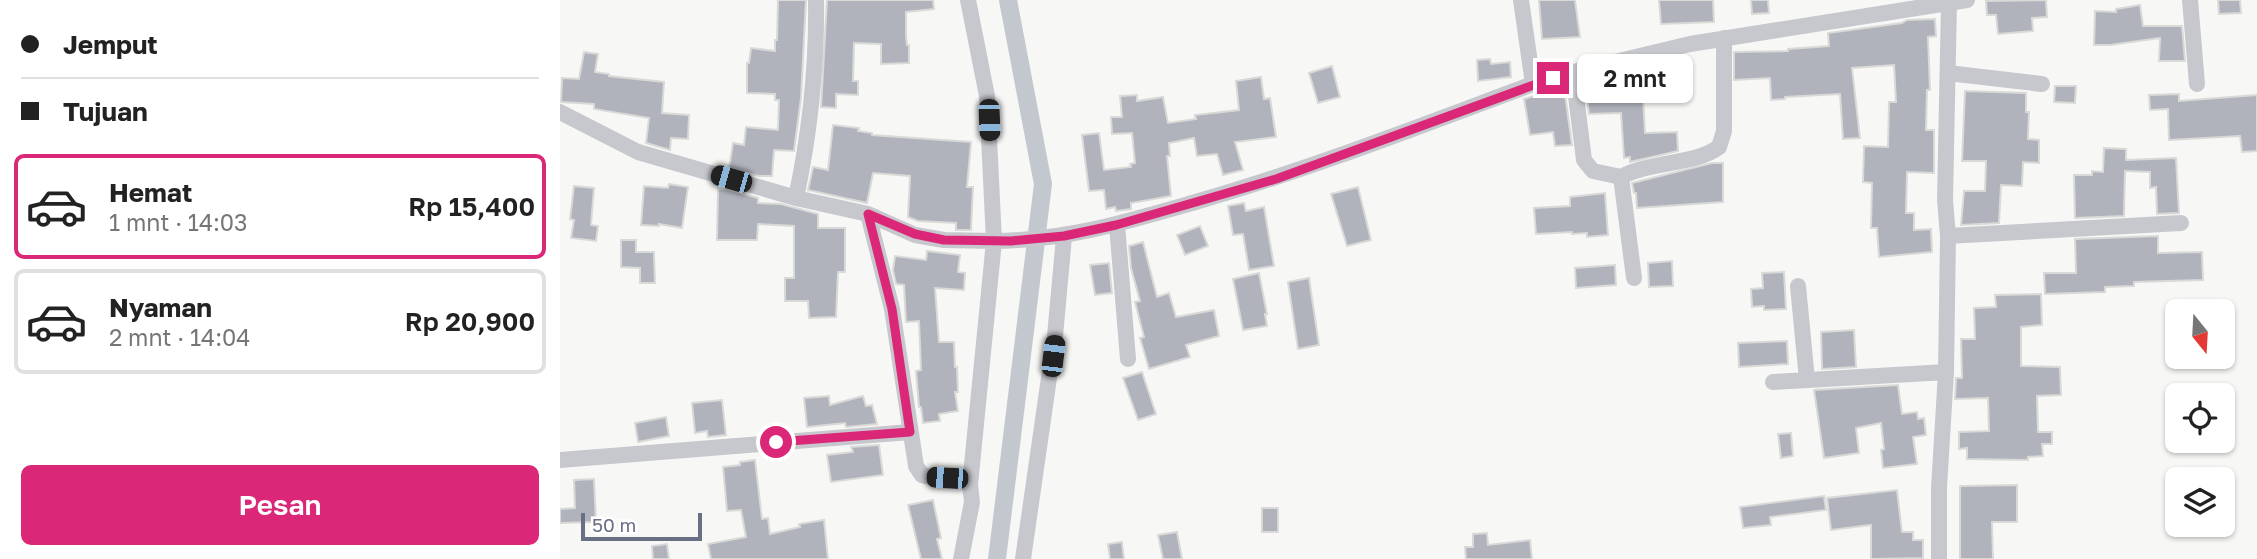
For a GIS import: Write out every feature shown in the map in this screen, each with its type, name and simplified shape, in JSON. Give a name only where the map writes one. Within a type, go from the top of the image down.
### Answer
[{"type":"street","points":[[796,198],[806,153],[817,58],[816,0]]},
{"type":"street","points":[[961,559],[972,502],[970,485],[994,241],[987,96],[968,0]]},
{"type":"street","points":[[1521,0],[1533,84]]},
{"type":"street","points":[[560,112],[638,152],[796,198],[868,214],[915,234],[944,240],[1011,241],[1056,237],[1116,225],[1276,179],[1533,84],[1573,72],[1724,38],[1967,0]]},
{"type":"street","points":[[2190,0],[2197,84]]},
{"type":"street","points":[[1939,559],[1939,488],[1946,372],[1948,236],[1945,200],[1949,3]]},
{"type":"street","points":[[1573,72],[1584,160],[1592,171],[1621,177],[1650,166],[1706,155],[1719,147],[1724,131],[1724,38]]},
{"type":"street","points":[[1948,73],[2042,84]]},
{"type":"street","points":[[1621,177],[1634,278]]},
{"type":"street","points":[[868,214],[892,309],[916,466],[922,475],[962,479],[970,485]]},
{"type":"street","points":[[1948,236],[2181,223]]},
{"type":"street","points":[[1116,225],[1128,359]]},
{"type":"street","points":[[1023,559],[1055,336],[1056,237]]},
{"type":"street","points":[[1798,286],[1807,380]]},
{"type":"street","points":[[1773,382],[1946,372]]},
{"type":"street","points":[[560,460],[910,432]]},
{"type":"building","points":[[778,0],[806,0],[801,98],[794,151],[774,150],[772,176],[759,176],[729,168],[733,143],[744,145],[746,127],[778,130],[779,100],[775,100],[775,94],[747,93],[747,63],[751,48],[775,51]]},
{"type":"building","points":[[827,0],[933,0],[934,9],[906,12],[909,63],[881,64],[881,44],[854,43],[853,81],[858,81],[858,95],[836,94],[836,108],[821,107]]},
{"type":"building","points":[[1539,0],[1575,0],[1580,37],[1542,39]]},
{"type":"building","points":[[1659,0],[1713,0],[1714,22],[1661,24]]},
{"type":"building","points":[[1751,0],[1768,0],[1769,13],[1752,14]]},
{"type":"building","points":[[2046,0],[2047,17],[2032,18],[2033,31],[1998,34],[1996,15],[1987,15],[1986,1]]},
{"type":"building","points":[[2218,0],[2240,0],[2241,13],[2219,14]]},
{"type":"building","points":[[2140,5],[2143,26],[2182,26],[2185,61],[2159,61],[2160,38],[2094,45],[2095,11],[2116,12],[2116,9]]},
{"type":"building","points":[[1935,19],[1936,36],[1928,37],[1930,90],[1927,90],[1926,130],[1934,130],[1934,173],[1907,172],[1906,213],[1914,213],[1914,230],[1931,229],[1932,252],[1879,257],[1877,228],[1871,228],[1872,183],[1863,182],[1864,146],[1888,147],[1889,102],[1896,102],[1894,65],[1852,68],[1860,138],[1843,139],[1840,94],[1771,100],[1770,78],[1734,80],[1734,52],[1788,51],[1829,46],[1828,33],[1902,23],[1907,20]]},
{"type":"building","points":[[584,52],[598,54],[595,72],[664,82],[662,113],[689,115],[688,139],[671,138],[670,150],[646,143],[649,118],[594,109],[594,104],[561,102],[562,78],[579,79]]},
{"type":"building","points":[[1490,59],[1491,64],[1510,62],[1511,77],[1478,81],[1477,60]]},
{"type":"building","points":[[1332,66],[1340,97],[1318,103],[1309,73]]},
{"type":"building","points":[[1674,69],[1688,69],[1689,92],[1643,95],[1645,133],[1677,132],[1678,151],[1630,162],[1630,157],[1624,158],[1621,113],[1589,114],[1585,84],[1662,79],[1662,76],[1675,76]]},
{"type":"building","points":[[1261,77],[1264,99],[1270,98],[1276,137],[1235,142],[1243,170],[1223,175],[1217,154],[1197,156],[1194,138],[1169,143],[1170,156],[1167,156],[1171,196],[1131,203],[1131,209],[1116,211],[1115,207],[1106,209],[1104,190],[1089,191],[1082,135],[1099,133],[1104,170],[1131,167],[1130,164],[1135,163],[1132,133],[1112,134],[1111,117],[1122,117],[1120,96],[1137,95],[1137,101],[1163,97],[1168,123],[1196,119],[1195,115],[1239,110],[1236,81]]},
{"type":"building","points":[[2055,86],[2076,86],[2075,103],[2054,102]]},
{"type":"building","points":[[1564,87],[1572,145],[1555,146],[1553,132],[1530,135],[1524,99]]},
{"type":"building","points":[[1965,91],[2026,93],[2026,112],[2029,112],[2028,139],[2039,140],[2039,163],[2023,162],[2022,186],[2001,185],[1999,223],[1961,225],[1964,191],[1985,191],[1986,161],[1962,161]]},
{"type":"building","points":[[2179,94],[2179,101],[2257,95],[2257,151],[2242,152],[2240,136],[2169,140],[2168,109],[2150,110],[2149,95]]},
{"type":"building","points":[[833,125],[859,128],[858,131],[872,135],[971,142],[967,187],[973,187],[971,230],[956,230],[956,223],[918,221],[908,217],[910,176],[873,173],[867,203],[808,190],[813,167],[828,170]]},
{"type":"building","points":[[2104,148],[2126,149],[2126,160],[2176,158],[2179,213],[2157,214],[2156,187],[2150,188],[2150,172],[2125,171],[2124,216],[2075,218],[2074,175],[2092,175],[2092,171],[2103,172]]},
{"type":"building","points":[[1712,163],[1723,163],[1723,202],[1637,208],[1632,183]]},
{"type":"building","points":[[669,184],[688,187],[682,228],[659,224],[641,225],[644,186],[668,188]]},
{"type":"building","points":[[574,186],[594,188],[591,225],[598,226],[596,241],[571,238]]},
{"type":"building","points":[[1358,187],[1371,240],[1347,246],[1331,194]]},
{"type":"building","points":[[718,189],[758,198],[758,203],[781,204],[818,214],[818,228],[845,228],[845,272],[838,272],[836,317],[809,318],[808,301],[785,301],[785,278],[794,278],[794,226],[758,224],[757,240],[717,240]]},
{"type":"building","points":[[1605,193],[1608,235],[1587,237],[1587,233],[1572,232],[1536,234],[1534,208],[1570,206],[1570,197]]},
{"type":"building","points":[[1244,203],[1246,211],[1264,207],[1274,266],[1249,270],[1243,234],[1233,235],[1228,206]]},
{"type":"building","points":[[1200,226],[1208,246],[1185,255],[1177,235]]},
{"type":"building","points":[[2158,236],[2158,253],[2202,252],[2203,280],[2134,282],[2134,286],[2105,287],[2105,292],[2045,294],[2044,273],[2076,273],[2075,239]]},
{"type":"building","points":[[621,240],[636,240],[636,252],[654,252],[655,283],[640,283],[640,268],[621,267]]},
{"type":"building","points":[[1143,242],[1157,297],[1169,293],[1176,317],[1214,310],[1219,336],[1186,345],[1190,357],[1149,369],[1140,338],[1144,337],[1135,302],[1140,301],[1131,268],[1129,246]]},
{"type":"building","points":[[927,251],[960,255],[958,272],[965,273],[964,290],[935,288],[939,342],[954,342],[958,411],[939,414],[940,421],[923,423],[916,371],[921,370],[919,321],[906,322],[904,285],[896,284],[893,270],[895,256],[926,260]]},
{"type":"building","points":[[1672,261],[1673,286],[1649,287],[1648,263]]},
{"type":"building","points":[[1109,263],[1112,293],[1095,295],[1090,265]]},
{"type":"building","points":[[1615,265],[1616,285],[1576,288],[1575,268]]},
{"type":"building","points":[[1784,272],[1786,309],[1764,310],[1764,306],[1752,307],[1751,289],[1763,288],[1762,273]]},
{"type":"building","points":[[1259,273],[1267,326],[1243,330],[1233,279]]},
{"type":"building","points":[[1309,278],[1319,345],[1298,349],[1288,282]]},
{"type":"building","points":[[2041,294],[2042,325],[2021,327],[2021,366],[2060,367],[2061,395],[2037,396],[2038,432],[2052,432],[2052,444],[2042,444],[2043,456],[2028,457],[2028,460],[1967,459],[1967,448],[1959,449],[1959,432],[1989,431],[1988,398],[1955,399],[1956,378],[1962,378],[1961,339],[1975,339],[1974,308],[1996,307],[1995,295]]},
{"type":"building","points":[[1854,330],[1856,367],[1822,369],[1821,332]]},
{"type":"building","points":[[1787,341],[1788,364],[1739,367],[1738,343]]},
{"type":"building","points":[[1142,372],[1156,414],[1138,420],[1123,378]]},
{"type":"building","points":[[1898,385],[1902,414],[1917,412],[1918,419],[1924,418],[1926,435],[1913,437],[1917,464],[1883,468],[1881,423],[1856,428],[1859,453],[1824,458],[1814,390]]},
{"type":"building","points":[[829,396],[830,405],[863,396],[866,406],[872,405],[877,424],[846,427],[845,423],[807,427],[804,398]]},
{"type":"building","points":[[722,400],[726,435],[708,437],[707,431],[695,433],[692,403]]},
{"type":"building","points":[[666,417],[669,436],[638,442],[635,423]]},
{"type":"building","points":[[1791,433],[1793,456],[1781,458],[1778,434]]},
{"type":"building","points":[[879,445],[883,475],[831,482],[827,455],[853,452],[851,447]]},
{"type":"building","points":[[755,460],[762,519],[768,518],[770,534],[800,527],[799,524],[824,520],[828,559],[711,559],[708,544],[746,537],[741,510],[727,511],[723,467]]},
{"type":"building","points":[[594,479],[596,522],[560,523],[560,509],[575,508],[574,480]]},
{"type":"building","points":[[2017,485],[2017,522],[1992,522],[1993,559],[1960,559],[1960,486]]},
{"type":"building","points":[[1897,490],[1902,532],[1913,532],[1913,540],[1923,540],[1923,558],[1871,559],[1871,525],[1831,530],[1827,498]]},
{"type":"building","points":[[1824,496],[1826,510],[1770,517],[1771,525],[1743,528],[1740,507]]},
{"type":"building","points":[[933,500],[941,538],[937,539],[942,559],[921,559],[908,505]]},
{"type":"building","points":[[1262,508],[1278,508],[1278,532],[1262,532]]},
{"type":"building","points":[[1177,532],[1182,559],[1163,559],[1158,535]]},
{"type":"building","points":[[1487,533],[1488,545],[1530,540],[1532,559],[1466,559],[1465,547],[1473,547],[1473,534]]},
{"type":"building","points":[[1122,542],[1124,559],[1110,559],[1108,544]]},
{"type":"building","points":[[667,544],[669,559],[653,559],[652,546]]},
{"type":"waterway","points":[[997,559],[1043,184],[1008,0]]},
{"type":"route","points":[[776,442],[910,432],[892,309],[868,214],[915,234],[944,240],[1011,241],[1064,236],[1116,225],[1276,179],[1553,78]]}]
